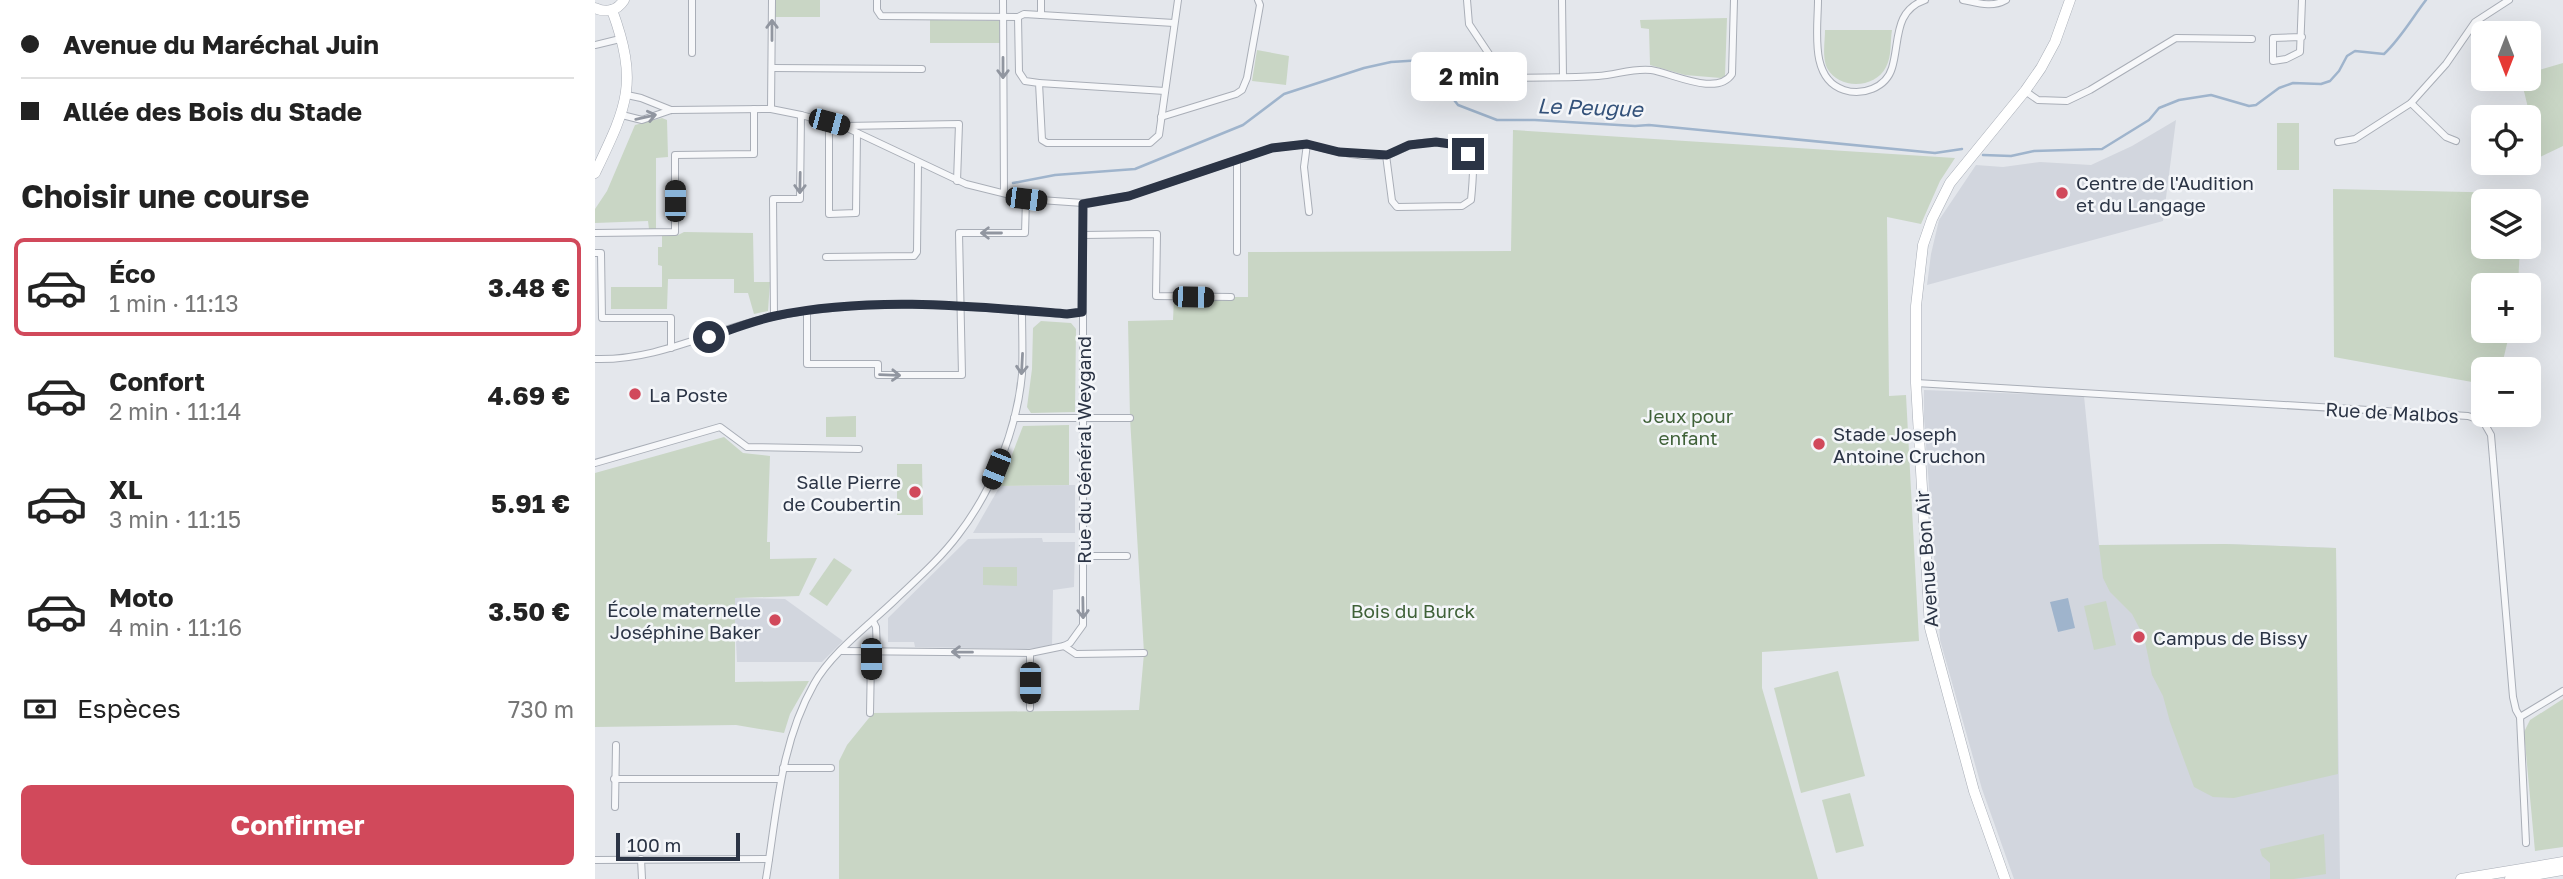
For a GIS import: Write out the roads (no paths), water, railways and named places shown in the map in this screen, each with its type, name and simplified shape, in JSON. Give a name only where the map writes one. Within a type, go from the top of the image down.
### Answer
[{"type":"main road","points":[[595,8],[602,11],[612,10],[624,0]]},
{"type":"main road","name":"Avenue Bon Air","points":[[2005,879],[1974,791],[1932,642],[1916,383],[1916,306],[1923,245],[1950,183],[2025,91],[2055,43],[2070,0]]},
{"type":"main road","points":[[595,173],[622,115],[627,95],[627,66],[612,10]]},
{"type":"main road","points":[[2461,879],[2563,862]]},
{"type":"main road","points":[[2510,879],[2563,870]]},
{"type":"street","points":[[692,0],[692,52]]},
{"type":"street","points":[[771,109],[772,0]]},
{"type":"street","points":[[877,0],[877,10],[881,16],[1018,17],[1024,14],[1174,23]]},
{"type":"street","points":[[1003,0],[1004,193]]},
{"type":"street","points":[[1041,0],[1041,15]]},
{"type":"street","points":[[1039,83],[1040,136],[1047,143],[1150,143],[1159,135],[1178,0]]},
{"type":"street","points":[[1161,117],[1242,90],[1247,78],[1256,30],[1260,5],[1258,0]]},
{"type":"street","points":[[1467,0],[1469,24],[1503,75],[1511,78],[1599,76],[1627,70],[1653,70],[1683,80],[1720,84],[1727,81],[1732,74],[1734,0]]},
{"type":"street","points":[[1562,0],[1563,76]]},
{"type":"street","points":[[1818,0],[1818,61],[1823,74],[1830,85],[1855,93],[1866,92],[1884,81],[1892,69],[1898,30],[1903,19],[1909,9],[1925,0]]},
{"type":"street","points":[[1963,0],[1987,5],[1998,5],[2006,0]]},
{"type":"street","points":[[2302,0],[2302,37],[2300,52],[2287,59],[2273,61],[2273,38],[2302,37]]},
{"type":"street","points":[[2338,142],[2355,139],[2411,103],[2446,64],[2475,22],[2509,0]]},
{"type":"street","points":[[1018,17],[1019,72],[1025,81],[1165,91]]},
{"type":"street","points":[[2025,91],[2038,100],[2067,101],[2176,38],[2252,39]]},
{"type":"street","points":[[595,45],[621,39]]},
{"type":"street","points":[[772,68],[922,69]]},
{"type":"street","points":[[627,95],[671,110]]},
{"type":"street","points":[[2411,103],[2446,137],[2456,141]]},
{"type":"street","points":[[595,233],[675,232],[675,155],[754,153],[754,109]]},
{"type":"street","points":[[622,115],[642,120],[671,110],[771,109],[843,126],[957,181],[1026,199],[1083,204],[1129,196],[1272,148],[1307,144],[1339,152],[1387,155],[1409,145],[1436,142],[1458,145],[1468,154],[1473,166],[1471,200],[1462,206],[1397,207],[1392,201],[1387,155]]},
{"type":"street","points":[[774,316],[773,199],[800,199],[801,115]]},
{"type":"street","points":[[829,122],[829,214],[856,214],[857,133]]},
{"type":"street","points":[[843,126],[959,124],[957,181]]},
{"type":"street","points":[[1307,144],[1304,167],[1309,212]]},
{"type":"street","points":[[1237,160],[1237,252]]},
{"type":"street","points":[[826,257],[914,256],[917,252],[918,164]]},
{"type":"street","points":[[807,312],[807,364],[878,364],[878,375],[962,375],[959,233],[1025,233],[1026,199]]},
{"type":"street","name":"Rue du Général Weygand","points":[[1064,646],[1070,643],[1083,625],[1083,204]]},
{"type":"street","points":[[1083,235],[1157,234],[1156,296],[1231,297]]},
{"type":"street","points":[[598,253],[602,318],[671,318],[671,348]]},
{"type":"street","points":[[595,359],[671,348],[774,316],[852,306],[960,305],[1067,314],[1082,312]]},
{"type":"street","points":[[766,879],[783,768],[798,715],[815,681],[842,651],[932,565],[968,522],[988,486],[1014,418],[1022,376],[1022,310]]},
{"type":"street","name":"Rue de Malbos","points":[[1916,383],[2467,416],[2483,421],[2491,435],[2512,683],[2516,710],[2520,717],[2526,843]]},
{"type":"street","points":[[1014,418],[1130,418]]},
{"type":"street","points":[[595,463],[720,427],[747,447],[859,449]]},
{"type":"street","points":[[1083,556],[1127,556]]},
{"type":"street","points":[[870,713],[871,659],[877,651],[876,627],[873,621]]},
{"type":"street","points":[[842,651],[1030,653],[1064,646],[1076,654],[1144,653]]},
{"type":"street","points":[[1030,653],[1030,708]]},
{"type":"street","points":[[2520,717],[2563,691]]},
{"type":"street","points":[[615,807],[617,745]]},
{"type":"street","points":[[783,768],[831,768]]},
{"type":"street","points":[[614,779],[781,779]]},
{"type":"street","points":[[641,859],[642,879]]},
{"type":"street","points":[[595,860],[769,859]]},
{"type":"water","points":[[2068,598],[2075,628],[2058,632],[2050,602]]},
{"type":"waterway","name":"Le Peugue","points":[[1983,155],[2011,156],[2034,151],[2102,149],[2149,120],[2159,108],[2179,100],[2211,95],[2249,106],[2256,105],[2279,88],[2293,83],[2321,84],[2330,81],[2347,56],[2355,51],[2384,54],[2426,0]]},
{"type":"waterway","name":"Le Peugue","points":[[1013,183],[1055,175],[1135,169],[1243,125],[1284,94],[1364,68],[1391,62],[1423,60],[1458,105],[1497,120],[1649,125],[1935,153],[1962,149]]},
{"type":"place","name":"Centre de l'Audition et du Langage","points":[[2062,193]]},
{"type":"place","name":"La Poste","points":[[635,394]]},
{"type":"place","name":"Stade Joseph Antoine Cruchon","points":[[1819,444]]},
{"type":"place","name":"Salle Pierre de Coubertin","points":[[915,492]]},
{"type":"place","name":"École maternelle Joséphine Baker","points":[[775,620]]},
{"type":"place","name":"Campus de Bissy","points":[[2139,637]]},
{"type":"park label","name":"Jeux pour enfant","points":[[1688,426]]},
{"type":"park label","name":"Bois du Burck","points":[[1413,610]]}]
